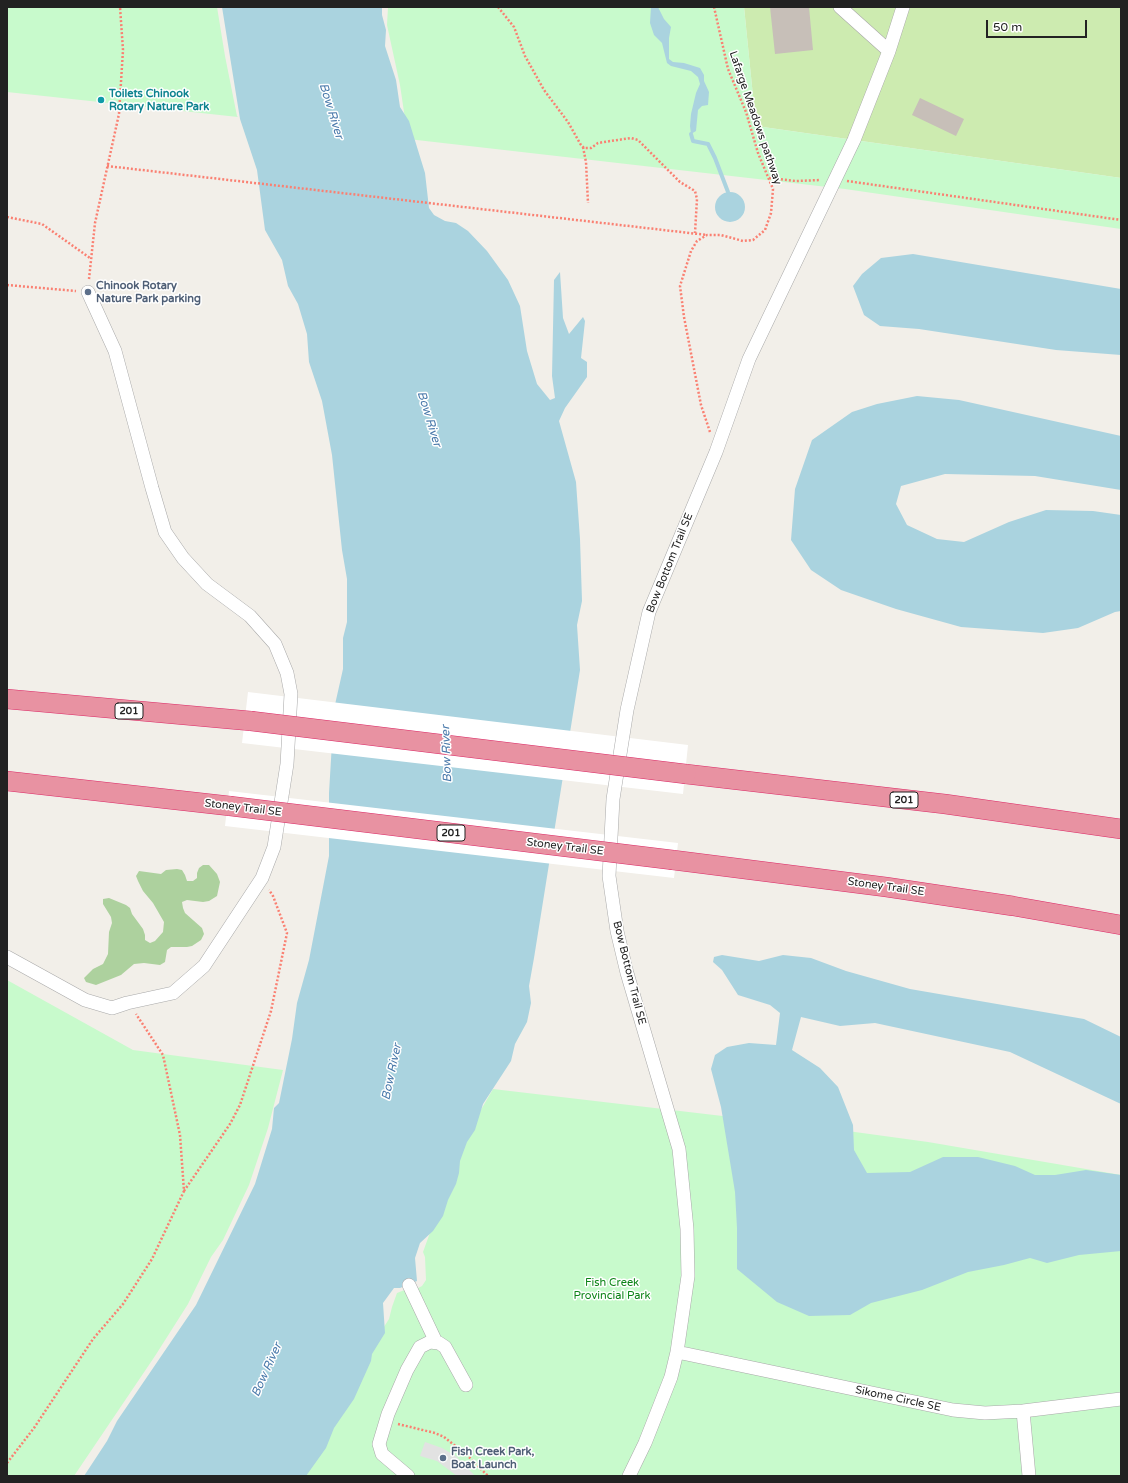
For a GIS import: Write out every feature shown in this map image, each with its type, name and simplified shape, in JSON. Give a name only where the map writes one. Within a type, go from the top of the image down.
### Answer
[{"type":"highway","name":"201","points":[[7,699],[251,722],[945,804],[1121,829]]},
{"type":"highway","name":"Stoney Trail SE","points":[[7,781],[230,806],[886,886],[1121,925]]},
{"type":"street","points":[[840,7],[889,51]]},
{"type":"street","name":"Bow Bottom Trail SE","points":[[629,1476],[645,1443],[661,1404],[678,1352],[688,1276],[688,1229],[679,1149],[627,973],[617,931],[609,876],[613,799],[627,710],[649,612],[716,452],[748,359],[854,140],[889,51],[903,7]]},
{"type":"street","points":[[7,957],[85,1000],[112,1008],[127,1003],[173,993],[204,966],[262,878],[274,848],[287,764],[291,694],[286,673],[275,644],[250,616],[208,584],[182,558],[165,532],[115,351],[88,292]]},
{"type":"street","points":[[409,1285],[436,1342]]},
{"type":"street","points":[[408,1476],[380,1451],[379,1444],[386,1420],[407,1370],[420,1347],[430,1342],[436,1342],[445,1347],[466,1385]]},
{"type":"street","name":"Sikome Circle SE","points":[[678,1352],[953,1410],[985,1413],[1023,1411],[1121,1399]]},
{"type":"street","points":[[1023,1411],[1029,1476]]},
{"type":"path","points":[[7,285],[88,292],[94,223],[119,114],[123,50],[120,7]]},
{"type":"path","points":[[498,7],[514,27],[525,56],[544,90],[568,122],[582,146],[586,162],[588,203]]},
{"type":"path","name":"Lafarge Meadows pathway","points":[[107,166],[707,235],[721,234],[743,241],[753,240],[765,230],[771,213],[773,189],[758,153],[746,112],[728,69],[714,7]]},
{"type":"path","points":[[582,146],[584,148],[591,148],[598,143],[631,138],[638,140],[680,182],[695,191],[698,198],[695,233]]},
{"type":"path","points":[[769,178],[796,181],[836,179],[1121,220]]},
{"type":"path","points":[[7,217],[42,224],[91,258]]},
{"type":"path","points":[[707,235],[697,241],[691,251],[680,286],[684,317],[701,405],[716,452]]},
{"type":"path","points":[[7,1463],[34,1428],[93,1339],[123,1304],[152,1259],[184,1191],[230,1124],[240,1105],[271,1011],[287,934],[273,896],[262,878]]},
{"type":"path","points":[[127,1003],[145,1026],[164,1055],[180,1135],[184,1191]]},
{"type":"path","points":[[386,1420],[435,1433],[444,1437],[467,1455],[488,1476]]},
{"type":"green space","points":[[7,7],[217,7],[225,56],[238,117],[7,92]]},
{"type":"green space","points":[[388,7],[744,7],[756,126],[1121,178],[1121,229],[845,189],[408,139],[400,85],[387,25]]},
{"type":"green space","points":[[744,7],[1121,7],[1121,178],[756,126]]},
{"type":"green space","points":[[203,865],[209,865],[217,874],[220,882],[217,896],[209,901],[203,902],[187,900],[182,902],[185,913],[202,928],[204,934],[201,940],[192,946],[171,947],[167,950],[165,962],[160,965],[144,963],[134,964],[121,975],[96,985],[86,982],[84,978],[93,969],[103,964],[108,954],[109,932],[112,923],[111,917],[103,904],[103,899],[109,898],[130,908],[132,914],[143,929],[145,940],[150,943],[155,941],[163,932],[164,922],[138,881],[136,876],[139,871],[161,874],[166,870],[177,869],[182,870],[187,881],[193,881],[197,878],[199,868]]},
{"type":"green space","points":[[7,980],[133,1050],[283,1070],[268,1128],[249,1185],[223,1240],[211,1257],[188,1304],[155,1356],[74,1476],[7,1476]]},
{"type":"green space","name":"Fish Creek Provincial Park","points":[[493,1089],[833,1129],[928,1142],[1121,1175],[1121,1476],[288,1476],[389,1319],[397,1293],[407,1289],[414,1290],[422,1286],[426,1280],[425,1257],[423,1252],[464,1139]]},
{"type":"shaded area","name":"Fish Creek Park, Boat Launch","points":[[425,1442],[442,1448],[456,1456],[475,1476],[457,1476],[437,1461],[420,1456]]},
{"type":"water","name":"Bow River","points":[[222,7],[382,7],[382,15],[386,30],[385,46],[396,80],[400,107],[409,121],[425,173],[429,208],[434,215],[445,221],[456,223],[468,231],[487,251],[508,280],[520,306],[527,351],[537,384],[550,400],[555,398],[552,376],[554,280],[560,272],[563,318],[569,334],[583,317],[585,321],[581,358],[587,362],[587,377],[565,408],[559,421],[576,482],[582,601],[577,625],[580,670],[529,986],[531,1003],[527,1022],[515,1044],[511,1061],[483,1104],[475,1130],[467,1142],[460,1161],[456,1184],[448,1200],[443,1216],[433,1231],[420,1243],[415,1258],[417,1281],[400,1288],[394,1288],[383,1303],[385,1333],[372,1354],[371,1361],[354,1399],[334,1428],[326,1448],[306,1476],[84,1476],[107,1441],[117,1421],[196,1305],[255,1184],[272,1129],[274,1108],[279,1103],[292,1039],[297,1003],[309,960],[329,856],[329,793],[334,709],[343,669],[343,638],[347,622],[347,579],[342,550],[332,455],[322,401],[309,362],[307,334],[298,304],[288,286],[282,260],[265,230],[257,170],[240,119]]},
{"type":"water","points":[[651,7],[658,7],[664,19],[671,27],[669,38],[669,59],[673,62],[684,63],[700,68],[704,75],[704,81],[709,92],[708,105],[702,106],[698,110],[696,131],[691,134],[691,114],[696,93],[700,84],[698,77],[691,71],[671,66],[667,63],[662,43],[654,35],[650,23]]},
{"type":"water","points":[[730,192],[741,196],[745,207],[741,218],[730,222],[719,218],[715,207],[719,196]]},
{"type":"water","points":[[913,254],[1121,289],[1121,355],[1056,350],[919,329],[880,326],[864,315],[853,286],[862,274],[881,258]]},
{"type":"water","points":[[917,396],[959,400],[1121,436],[1121,490],[1035,476],[945,474],[901,486],[896,504],[907,525],[937,539],[964,542],[1009,522],[1046,510],[1093,511],[1121,515],[1121,611],[1115,612],[1078,628],[1043,633],[961,627],[896,609],[841,590],[811,570],[791,540],[795,489],[812,440],[852,412],[877,404]]},
{"type":"water","points":[[722,955],[759,961],[783,955],[811,958],[846,971],[910,989],[1084,1019],[1121,1037],[1121,1104],[1010,1052],[875,1023],[840,1026],[801,1017],[792,1050],[820,1068],[838,1087],[853,1125],[854,1150],[867,1173],[910,1172],[943,1157],[978,1157],[1015,1166],[1035,1175],[1055,1175],[1086,1170],[1121,1175],[1121,1251],[1079,1255],[1047,1263],[1030,1258],[968,1272],[922,1290],[871,1303],[850,1315],[809,1316],[777,1302],[737,1269],[735,1192],[721,1107],[711,1069],[715,1055],[727,1047],[749,1043],[776,1045],[780,1013],[770,1005],[738,995],[722,970],[713,962],[714,957]]},
{"type":"pier","points":[[248,692],[688,745],[683,794],[242,743]]},
{"type":"pier","points":[[229,791],[678,843],[674,878],[225,826]]},
{"type":"building","points":[[770,7],[809,7],[813,50],[775,54]]},
{"type":"building","points":[[920,98],[964,119],[956,136],[912,115]]},
{"type":"waterway","points":[[691,134],[693,141],[708,144],[728,192]]},
{"type":"place","name":"Toilets Chinook Rotary Nature Park","points":[[101,100]]},
{"type":"place","name":"Chinook Rotary Nature Park parking","points":[[88,292]]},
{"type":"place","name":"Fish Creek Park, Boat Launch","points":[[443,1458]]}]
